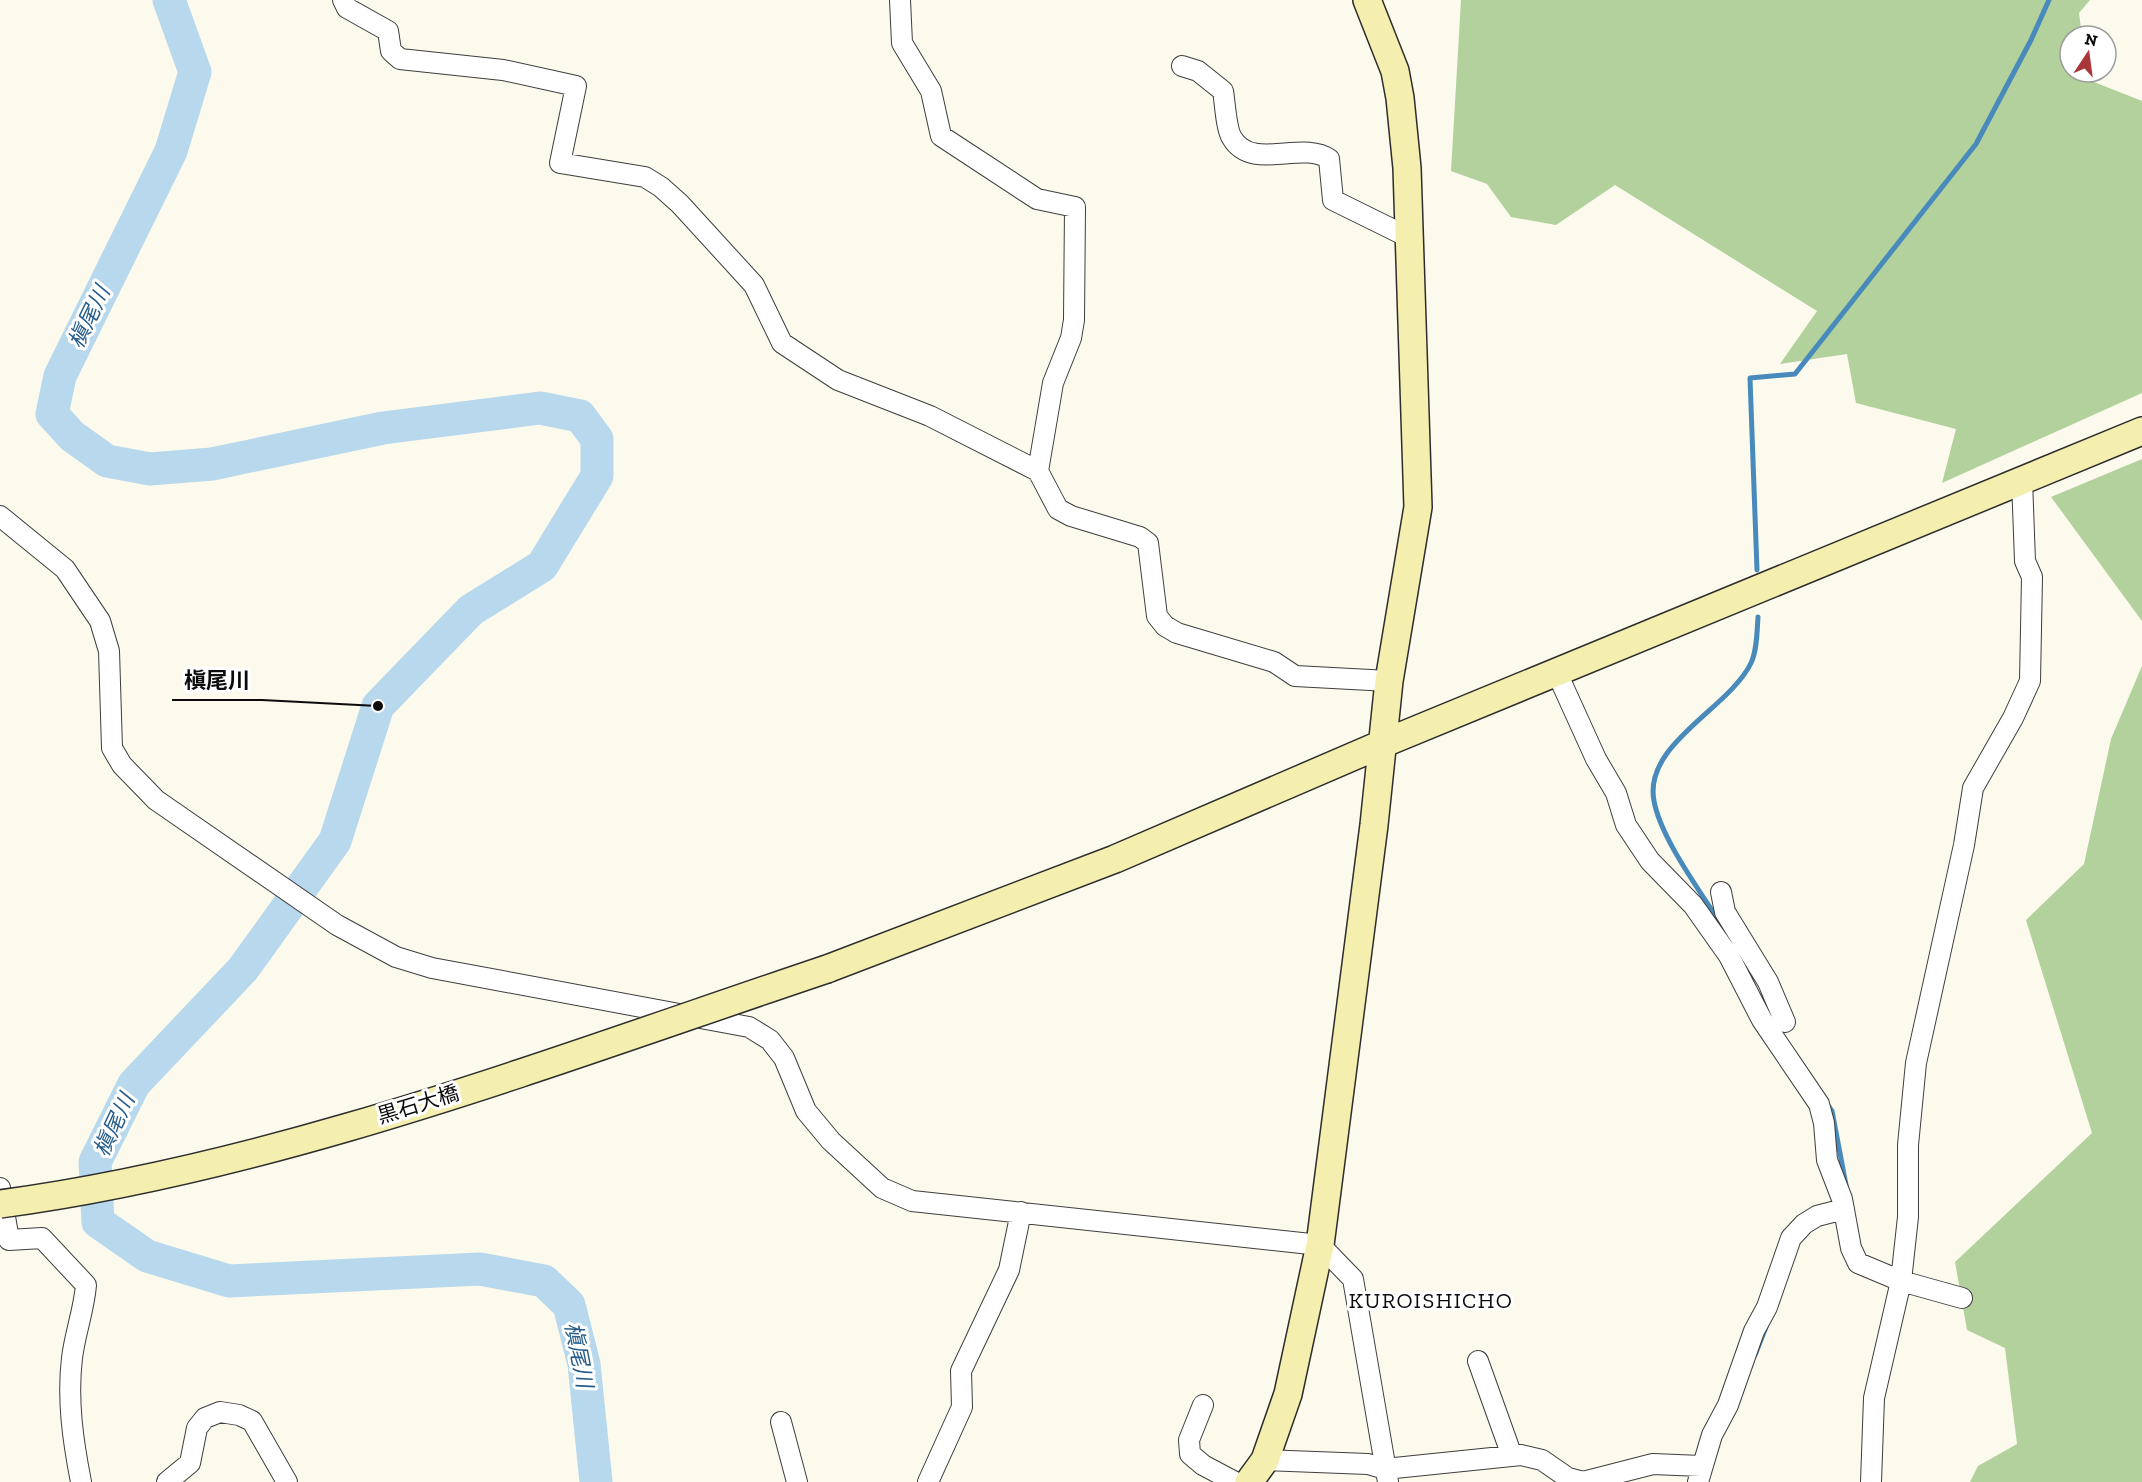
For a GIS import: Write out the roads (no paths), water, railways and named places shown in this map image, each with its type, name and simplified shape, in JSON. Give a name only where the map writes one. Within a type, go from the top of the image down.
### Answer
[{"type":"street","points":[[343,0],[347,8],[388,32],[391,51],[400,59],[504,69],[576,86],[560,163],[645,177],[661,187],[680,204],[754,285],[782,343],[838,380],[930,416],[1038,471],[1058,509],[1071,516],[1140,537],[1148,543],[1157,616],[1171,629],[1274,662],[1295,676],[1389,681]]},
{"type":"street","points":[[900,0],[902,43],[931,91],[941,136],[1037,199],[1075,207],[1074,320],[1071,338],[1053,383],[1038,471]]},
{"type":"street","points":[[1249,1482],[1265,1460],[1288,1394],[1320,1245],[1389,681],[1418,507],[1407,168],[1400,98],[1395,71],[1367,0]]},
{"type":"street","points":[[1182,66],[1198,71],[1223,91],[1231,137],[1241,147],[1259,154],[1320,152],[1329,159],[1334,200],[1410,238]]},
{"type":"street","name":"黒石大橋","points":[[0,1204],[43,1198],[162,1174],[296,1140],[427,1102],[827,969],[1115,859],[1382,744],[2142,430]]},
{"type":"street","points":[[1871,1482],[1874,1398],[1901,1281],[1908,1217],[1908,1144],[1916,1063],[1964,845],[1973,788],[2030,681],[2032,577],[2025,561],[2022,480]]},
{"type":"street","points":[[0,516],[65,569],[100,621],[109,651],[112,748],[122,765],[156,800],[243,857],[337,925],[396,957],[432,968],[749,1027],[771,1041],[784,1058],[806,1111],[831,1141],[882,1188],[912,1201],[1320,1245],[1353,1279],[1387,1475]]},
{"type":"street","points":[[1557,673],[1596,759],[1617,793],[1626,825],[1650,861],[1693,905],[1729,956],[1754,1004],[1819,1104],[1824,1123],[1827,1160],[1844,1209],[1851,1248],[1858,1263],[1901,1281],[1962,1298]]},
{"type":"street","points":[[1721,892],[1725,912],[1768,982],[1785,1022]]},
{"type":"street","points":[[1754,1004],[1772,995]]},
{"type":"street","points":[[0,1188],[9,1240],[42,1238],[86,1285],[85,1301],[72,1357],[71,1383],[71,1418],[81,1482]]},
{"type":"street","points":[[1265,1460],[1368,1464],[1387,1475],[1521,1455],[1542,1460],[1569,1478],[1582,1482],[1653,1464],[1700,1474],[1712,1435],[1728,1405],[1754,1331],[1767,1307],[1791,1238],[1804,1224],[1817,1216],[1844,1209]]},
{"type":"street","points":[[928,1482],[962,1407],[961,1371],[1009,1270],[1021,1212]]},
{"type":"street","points":[[1478,1360],[1512,1456]]},
{"type":"street","points":[[1203,1405],[1189,1440],[1190,1454],[1203,1465],[1235,1482]]},
{"type":"street","points":[[167,1482],[190,1463],[197,1428],[205,1418],[220,1412],[239,1415],[252,1421],[287,1482]]},
{"type":"street","points":[[781,1422],[797,1482]]},
{"type":"waterway","name":"槇尾川","points":[[169,0],[195,72],[171,151],[60,376],[52,414],[72,436],[107,461],[150,469],[212,464],[383,428],[540,408],[580,416],[597,439],[597,476],[542,566],[471,610],[378,706],[335,841],[243,969],[134,1084],[95,1162],[98,1222],[147,1256],[229,1281],[480,1269],[544,1281],[569,1305],[584,1364],[596,1482]]},
{"type":"waterway","points":[[1757,570],[1750,378],[1795,374],[1976,144],[2031,40],[2049,0]]},
{"type":"waterway","points":[[1722,926],[1665,832],[1654,801],[1654,781],[1661,762],[1674,744],[1725,696],[1740,680],[1751,663],[1756,647],[1758,617]]},
{"type":"waterway","points":[[1727,933],[1737,952]]},
{"type":"waterway","points":[[1827,1104],[1832,1111],[1846,1185]]},
{"type":"waterway","points":[[1755,1355],[1766,1327]]},
{"type":"place","name":"槇尾川","points":[[378,706]]},
{"type":"district","name":"KUROISHICHO","points":[[1431,1300]]}]
